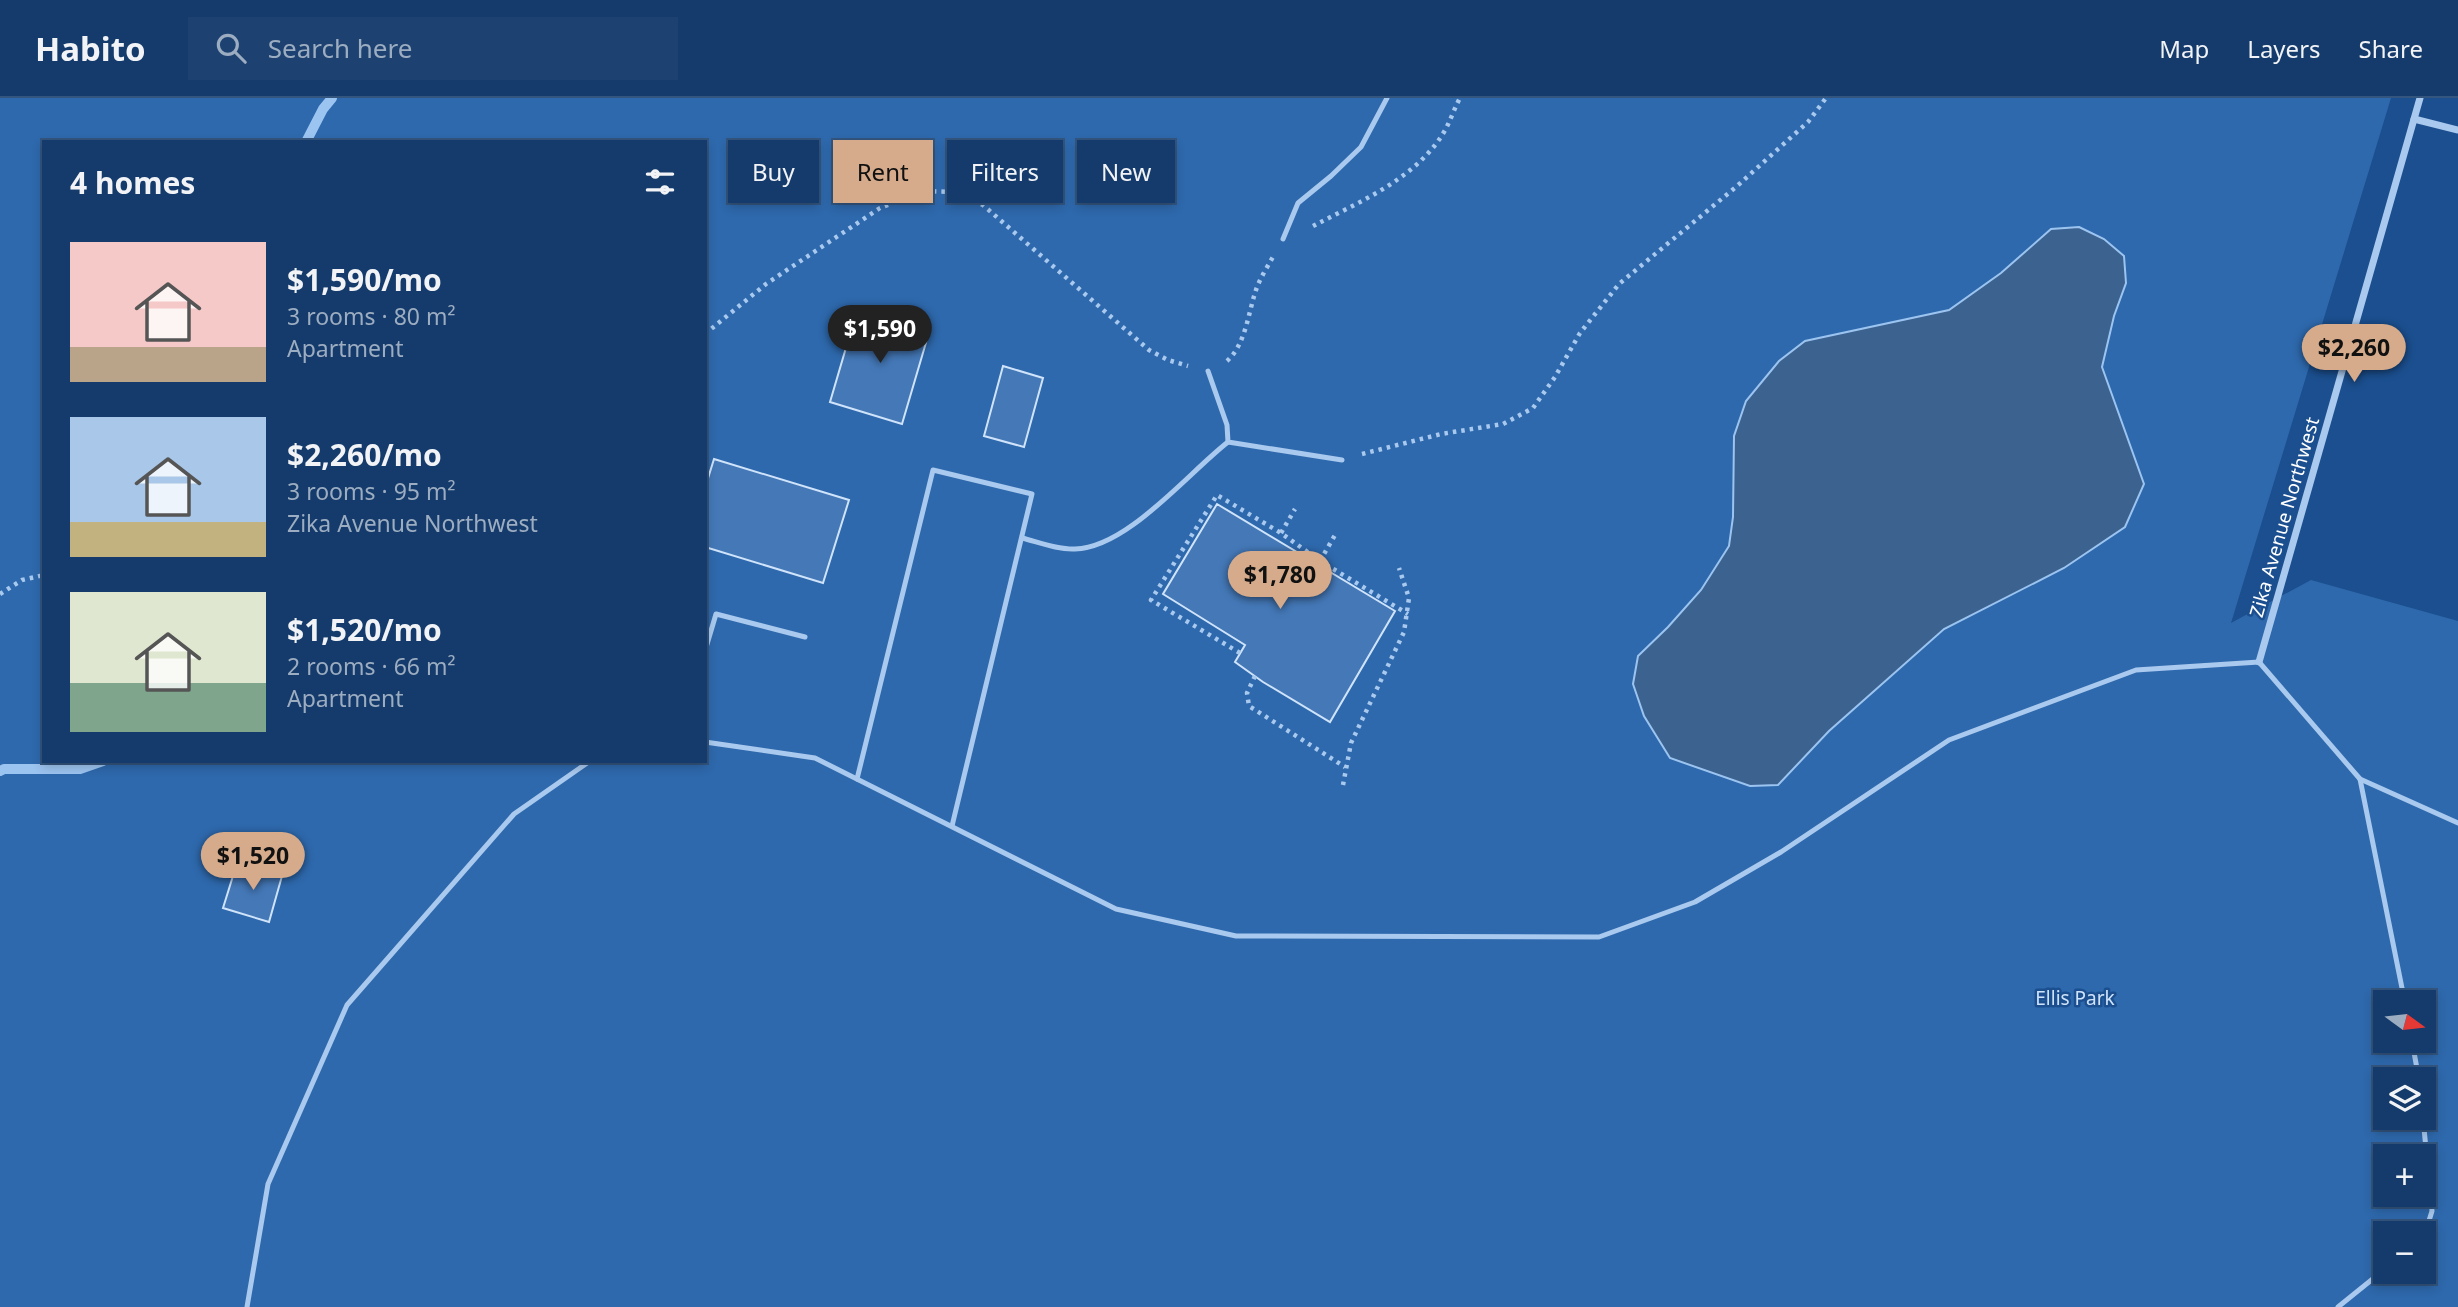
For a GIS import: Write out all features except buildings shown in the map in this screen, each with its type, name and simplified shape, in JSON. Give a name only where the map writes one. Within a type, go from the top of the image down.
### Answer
[{"type":"street","name":"Zika Avenue Northwest","points":[[2259,662],[2420,98]]},
{"type":"street","points":[[2414,119],[2458,131]]},
{"type":"lane","points":[[1283,239],[1298,203],[1361,147],[1387,98]]},
{"type":"lane","points":[[1208,371],[1227,425],[1228,442]]},
{"type":"lane","points":[[1021,538],[1074,549],[1098,545],[1142,519],[1228,442],[1342,460]]},
{"type":"lane","points":[[857,779],[933,470],[1032,494],[952,827]]},
{"type":"lane","points":[[707,644],[716,614],[805,637]]},
{"type":"lane","points":[[707,742],[815,758],[1116,909],[1236,936],[1599,937],[1695,902],[1782,852],[1949,740],[2136,670],[2259,662],[2360,779],[2458,823]]},
{"type":"lane","points":[[247,1307],[268,1184],[348,1005],[514,814],[587,763]]},
{"type":"lane","points":[[2360,779],[2402,990]]},
{"type":"lane","points":[[2424,1130],[2432,1211],[2429,1221]]},
{"type":"lane","points":[[2338,1307],[2373,1279]]},
{"type":"path","points":[[707,332],[766,284],[880,208],[923,191],[955,192],[983,205],[1149,350],[1168,360],[1208,371],[1219,369],[1234,355],[1244,332],[1257,287],[1283,239],[1375,194],[1412,169],[1443,134],[1460,98]]},
{"type":"path","points":[[1342,460],[1441,434],[1503,424],[1533,408],[1555,377],[1580,333],[1619,284],[1736,187],[1808,122],[1826,98]]},
{"type":"path","points":[[1240,653],[1152,600],[1217,495],[1282,533],[1320,561],[1408,614]]},
{"type":"path","points":[[1282,533],[1296,509]]},
{"type":"path","points":[[1320,561],[1335,535]]},
{"type":"path","points":[[1343,785],[1351,743],[1404,632],[1409,598],[1399,568]]},
{"type":"path","points":[[0,594],[22,580],[42,575]]},
{"type":"path","points":[[1255,676],[1247,694],[1249,705],[1345,767]]},
{"type":"green space","name":"Ellis Park","points":[[0,98],[2391,98],[2231,623],[2311,580],[2458,621],[2458,1307],[0,1307]]},
{"type":"shaded area","points":[[2079,227],[2104,239],[2124,256],[2126,283],[2114,316],[2102,367],[2144,484],[2125,527],[2064,568],[1944,629],[1829,731],[1778,785],[1750,786],[1670,758],[1644,716],[1633,684],[1638,656],[1701,590],[1729,546],[1733,517],[1734,436],[1746,401],[1779,361],[1805,341],[1949,310],[2001,273],[2051,229]]},
{"type":"waterway","points":[[307,140],[323,109],[332,98]]},
{"type":"waterway","points":[[0,771],[80,769],[97,763]]}]
